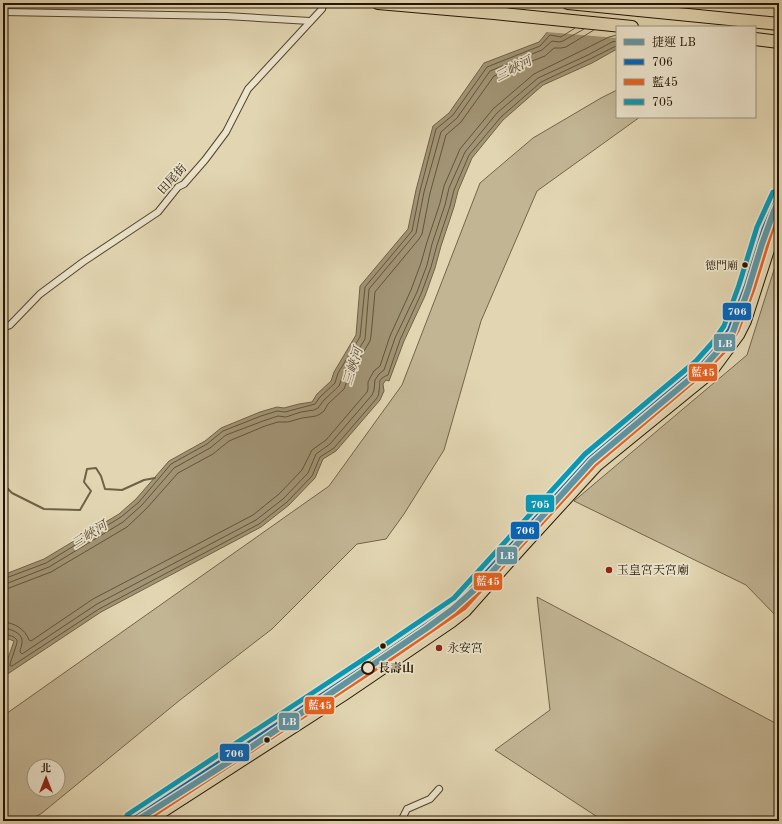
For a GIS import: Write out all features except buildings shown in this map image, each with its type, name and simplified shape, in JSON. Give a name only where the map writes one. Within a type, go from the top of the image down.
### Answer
[{"type":"highway","points":[[378,3],[622,26]]},
{"type":"highway","points":[[568,3],[779,24]]},
{"type":"highway","points":[[756,39],[779,42]]},
{"type":"main road","points":[[131,821],[374,661],[459,603],[590,459],[701,366],[718,346],[730,329],[746,287],[764,229],[779,195]]},
{"type":"main road","points":[[149,821],[343,696],[466,610],[598,465],[711,373],[740,334],[746,321],[779,219]]},
{"type":"street","name":"田尾街","points":[[3,328],[10,325],[40,294],[83,262],[158,212],[178,187],[184,184],[205,160],[226,132],[248,89],[322,9]]},
{"type":"street","points":[[3,12],[226,16],[310,21]]},
{"type":"street","points":[[401,821],[408,809],[430,799],[439,789]]},
{"type":"shaded area","points":[[616,90],[616,118],[639,118],[537,191],[481,321],[444,450],[404,514],[386,539],[357,544],[272,629],[180,700],[66,793],[66,758],[26,758],[26,798],[60,798],[42,813],[29,821],[3,821],[3,716],[329,486],[402,385],[480,183],[533,138]]},
{"type":"shaded area","points":[[779,254],[779,619],[746,585],[574,501],[747,355]]},
{"type":"shaded area","points":[[537,597],[779,725],[779,821],[599,821],[599,818],[495,750],[550,710]]},
{"type":"water","name":"三峽河","points":[[611,3],[702,3],[660,26],[616,26],[616,50],[592,63],[543,85],[503,120],[472,158],[458,191],[425,296],[404,341],[389,381],[386,380],[383,384],[384,391],[380,400],[336,451],[323,459],[315,478],[289,505],[261,527],[101,612],[3,677],[3,663],[7,661],[14,641],[3,637],[3,575],[44,559],[119,514],[136,499],[169,461],[205,441],[221,428],[260,412],[277,407],[284,408],[312,402],[317,394],[331,381],[334,372],[356,335],[360,286],[408,229],[416,190],[433,126],[449,113],[484,63],[539,42],[549,30],[560,33]]},
{"type":"pier","points":[[606,3],[652,3],[699,7],[665,26],[616,26],[616,38],[546,32],[549,28],[559,31]]},
{"type":"waterway","points":[[3,484],[12,493],[44,509],[80,510],[91,491],[84,482],[87,469],[96,468],[101,476],[105,489],[122,490],[144,480],[155,478]]},
{"type":"tunnel","points":[[322,9],[328,3]]},
{"type":"metro line","name":"LB","points":[[136,821],[235,758],[427,628],[453,609],[483,582],[592,461],[702,369],[733,332],[762,244],[779,201]]},
{"type":"transit line","name":"705","points":[[127,815],[454,598],[585,454],[696,361],[713,342],[724,326],[739,285],[757,227],[773,192]]},
{"type":"transit line","name":"706","points":[[131,821],[374,661],[459,603],[590,459],[701,366],[719,346],[730,329],[746,287],[764,229],[779,195]]},
{"type":"transit line","name":"藍45","points":[[144,821],[378,667],[464,608],[595,464],[705,371],[725,350],[737,331],[753,289],[771,231],[779,212]]},
{"type":"place","name":"德門廟","points":[[745,265]]},
{"type":"place","name":"玉皇宮天宮廟","points":[[609,570]]},
{"type":"place","name":"永安宮","points":[[439,648]]},
{"type":"place","name":"長壽山","points":[[368,668]]}]
